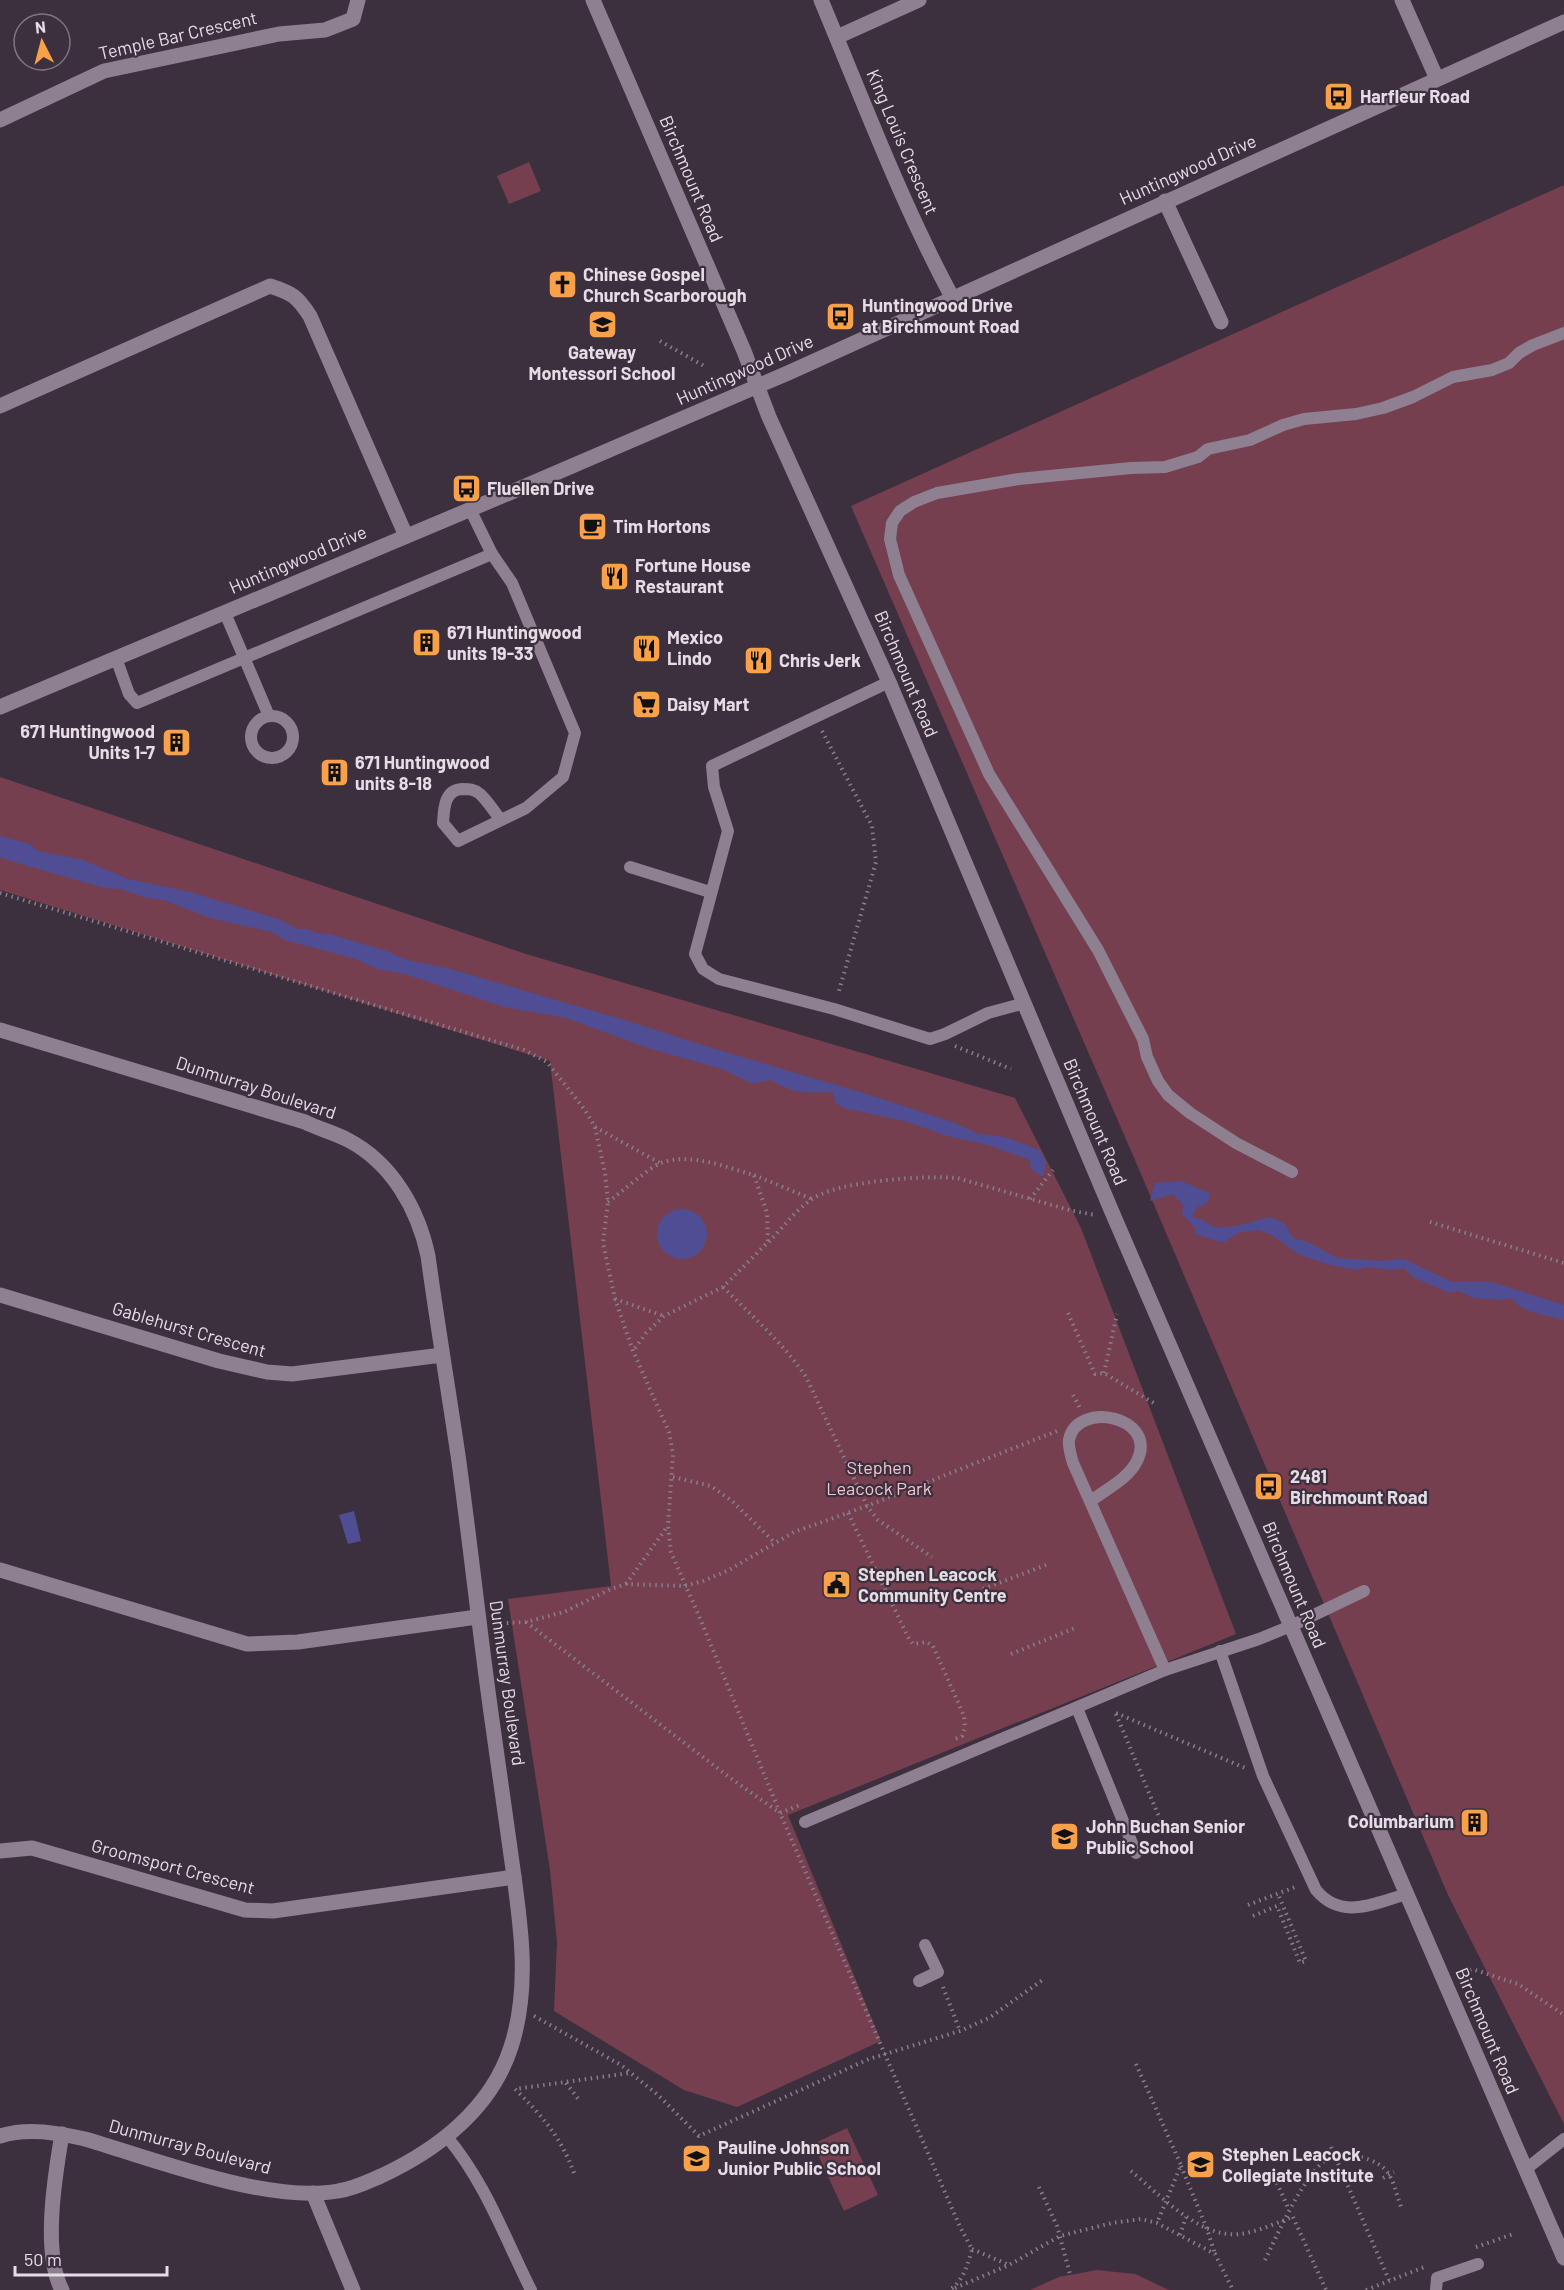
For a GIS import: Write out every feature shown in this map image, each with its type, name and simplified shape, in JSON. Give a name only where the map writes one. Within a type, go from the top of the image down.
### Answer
[{"type":"street","name":"Temple Bar Crescent","points":[[0,120],[104,71],[279,34],[325,30],[353,19],[358,0]]},
{"type":"street","name":"Birchmount Road","points":[[593,0],[757,386],[889,682],[1114,1218],[1564,2258]]},
{"type":"street","name":"King Louis Crescent","points":[[820,0],[891,170],[952,297]]},
{"type":"street","points":[[837,38],[919,0]]},
{"type":"street","points":[[1402,0],[1437,79]]},
{"type":"street","name":"Huntingwood Drive","points":[[0,707],[757,386],[1564,22]]},
{"type":"street","points":[[1166,201],[1221,322]]},
{"type":"street","points":[[0,406],[270,286],[290,292],[310,316],[406,536]]},
{"type":"street","name":"Dunmurray Boulevard","points":[[0,1030],[305,1122],[351,1141],[374,1157],[401,1188],[410,1203],[424,1235],[458,1455],[477,1617],[514,1877],[523,1968],[520,2008],[510,2050],[500,2073],[462,2124],[408,2163],[338,2192],[283,2192],[253,2187],[62,2134],[34,2131],[0,2136]]},
{"type":"street","name":"Gablehurst Crescent","points":[[0,1295],[219,1361],[267,1372],[291,1374],[442,1355]]},
{"type":"street","points":[[0,1570],[247,1644],[298,1642],[477,1617]]},
{"type":"street","name":"Groomsport Crescent","points":[[0,1851],[32,1848],[245,1910],[273,1911],[514,1877]]},
{"type":"street","points":[[62,2134],[52,2224],[53,2255],[62,2290]]},
{"type":"street","points":[[313,2193],[353,2290]]},
{"type":"lane","points":[[1292,1172],[1236,1143],[1190,1113],[1168,1095],[1158,1081],[1147,1057],[1143,1039],[1098,950],[989,774],[899,575],[890,539],[892,523],[900,511],[914,502],[937,493],[1019,479],[1165,467],[1198,456],[1208,449],[1250,440],[1283,425],[1304,419],[1356,414],[1383,408],[1413,397],[1453,376],[1492,370],[1509,363],[1519,353],[1533,345],[1564,333]]},
{"type":"lane","points":[[470,509],[492,554],[512,583],[575,733],[563,777],[526,808],[458,841],[443,823],[444,804],[450,794],[458,789],[473,789],[482,796],[501,820]]},
{"type":"lane","points":[[116,658],[129,694],[138,703],[492,554]]},
{"type":"lane","points":[[225,613],[269,716]]},
{"type":"lane","points":[[889,682],[712,766],[714,788],[728,831],[695,954],[703,969],[719,979],[834,1009],[930,1039],[945,1035],[988,1013],[1025,1003]]},
{"type":"lane","points":[[630,867],[710,892]]},
{"type":"lane","points":[[1091,1501],[1128,1473],[1137,1460],[1140,1448],[1136,1432],[1126,1422],[1109,1417],[1086,1419],[1072,1432],[1068,1441],[1073,1463],[1165,1670]]},
{"type":"lane","points":[[805,1822],[1165,1670],[1291,1626],[1364,1591]]},
{"type":"lane","points":[[1220,1651],[1263,1776],[1316,1890],[1330,1903],[1345,1908],[1358,1907],[1407,1894]]},
{"type":"lane","points":[[1077,1708],[1136,1852]]},
{"type":"lane","points":[[919,1981],[938,1972],[925,1945]]},
{"type":"lane","points":[[447,2137],[482,2187],[531,2290]]},
{"type":"lane","points":[[1526,2169],[1564,2139]]},
{"type":"lane","points":[[1436,2290],[1437,2278],[1478,2264]]},
{"type":"path","points":[[660,341],[706,367]]},
{"type":"path","points":[[815,717],[872,826],[876,862],[834,1009]]},
{"type":"path","points":[[0,893],[524,1050],[547,1062],[585,1110],[595,1126],[605,1173],[608,1203],[603,1243],[615,1299],[633,1351],[669,1432],[673,1454],[668,1526],[671,1552],[780,1813],[960,2227],[972,2249],[1009,2265]]},
{"type":"path","points":[[945,1035],[953,1045],[1011,1069]]},
{"type":"path","points":[[595,1126],[660,1163]]},
{"type":"path","points":[[608,1203],[660,1163],[681,1160],[703,1161],[754,1175],[812,1199]]},
{"type":"path","points":[[1030,1199],[1053,1170]]},
{"type":"path","points":[[754,1175],[766,1213],[768,1242]]},
{"type":"path","points":[[633,1351],[646,1333],[664,1316],[723,1287],[812,1199],[826,1192],[862,1184],[939,1176],[957,1178],[1073,1211],[1114,1218]]},
{"type":"path","points":[[1430,1222],[1564,1263]]},
{"type":"path","points":[[723,1287],[780,1344],[806,1377],[867,1506],[878,1520],[932,1557]]},
{"type":"path","points":[[615,1299],[664,1316]]},
{"type":"path","points":[[1068,1313],[1095,1374],[1104,1373],[1157,1404]]},
{"type":"path","points":[[1104,1373],[1117,1314]]},
{"type":"path","points":[[477,1617],[506,1623],[526,1622],[564,1612],[626,1584],[685,1586],[727,1571],[794,1532],[1080,1423]]},
{"type":"path","points":[[673,1477],[711,1486],[732,1501],[774,1542]]},
{"type":"path","points":[[848,1513],[909,1639],[913,1644],[927,1642],[933,1646],[964,1716],[965,1727],[962,1736],[953,1741]]},
{"type":"path","points":[[626,1584],[668,1526]]},
{"type":"path","points":[[983,1589],[1046,1565]]},
{"type":"path","points":[[526,1622],[733,1780],[780,1813]]},
{"type":"path","points":[[1011,1654],[1075,1628]]},
{"type":"path","points":[[1108,1694],[1162,1824]]},
{"type":"path","points":[[1116,1713],[1252,1772],[1248,1762]]},
{"type":"path","points":[[780,1813],[801,1805]]},
{"type":"path","points":[[1248,1905],[1301,1885],[1305,1894]]},
{"type":"path","points":[[1253,1916],[1277,1906],[1300,1963],[1306,1961],[1278,1894]]},
{"type":"path","points":[[1444,1982],[1472,1969],[1518,1984],[1564,2015]]},
{"type":"path","points":[[938,1972],[960,2031]]},
{"type":"path","points":[[520,2008],[589,2046],[631,2073],[658,2095],[699,2136],[869,2059],[960,2031],[989,2018],[1044,1979]]},
{"type":"path","points":[[1136,2064],[1181,2165],[1215,2254],[1233,2290]]},
{"type":"path","points":[[574,2173],[566,2151],[555,2133],[515,2089],[631,2073]]},
{"type":"path","points":[[565,2082],[579,2100]]},
{"type":"path","points":[[1331,2147],[1389,2280]]},
{"type":"path","points":[[1265,2260],[1308,2180],[1324,2161],[1335,2154],[1344,2152],[1377,2161],[1384,2166],[1401,2207]]},
{"type":"path","points":[[1157,2223],[1181,2165]]},
{"type":"path","points":[[1131,2171],[1186,2217],[1207,2229],[1240,2234],[1293,2217]]},
{"type":"path","points":[[1383,2178],[1394,2172]]},
{"type":"path","points":[[1308,2180],[1273,2174],[1326,2290]]},
{"type":"path","points":[[1039,2187],[1049,2205],[1070,2274]]},
{"type":"path","points":[[1180,2235],[1186,2217]]},
{"type":"path","points":[[951,2290],[1009,2265],[1060,2236],[1123,2221],[1141,2219],[1157,2223],[1215,2254]]},
{"type":"path","points":[[951,2290],[967,2269],[972,2249]]},
{"type":"green space","points":[[529,162],[541,191],[509,204],[497,176]]},
{"type":"green space","points":[[1564,185],[1564,2124],[1448,1895],[1132,1153],[851,506]]},
{"type":"green space","name":"Stephen Leacock Park","points":[[0,777],[526,954],[1015,1098],[1081,1228],[1236,1634],[788,1815],[881,2041],[737,2107],[684,2090],[554,2011],[557,1942],[550,1870],[508,1599],[611,1586],[550,1061],[0,890]]},
{"type":"green space","points":[[847,2128],[878,2195],[844,2211],[813,2144]]},
{"type":"green space","points":[[1097,2270],[1135,2274],[1169,2290],[1030,2290],[1059,2277]]},
{"type":"shaded area","points":[[0,836],[29,844],[38,851],[83,860],[128,879],[190,892],[278,919],[298,929],[329,934],[384,950],[407,960],[447,968],[873,1096],[955,1123],[979,1134],[1004,1137],[1040,1150],[1046,1162],[1043,1177],[1031,1169],[1030,1160],[988,1145],[947,1136],[908,1122],[844,1108],[835,1103],[834,1094],[831,1092],[800,1092],[771,1080],[753,1084],[722,1069],[651,1049],[566,1018],[504,1007],[405,974],[377,969],[356,959],[285,940],[271,932],[210,918],[166,901],[120,889],[104,888],[4,859],[0,857]]},
{"type":"shaded area","points":[[1181,1181],[1209,1193],[1210,1199],[1203,1206],[1197,1207],[1193,1215],[1194,1218],[1212,1226],[1229,1227],[1271,1217],[1285,1224],[1293,1238],[1308,1242],[1337,1258],[1381,1261],[1404,1259],[1452,1282],[1491,1282],[1564,1305],[1564,1320],[1535,1313],[1522,1307],[1511,1298],[1502,1300],[1473,1298],[1459,1291],[1449,1293],[1413,1277],[1404,1268],[1392,1270],[1367,1267],[1355,1270],[1330,1265],[1300,1255],[1272,1235],[1257,1230],[1238,1233],[1225,1242],[1196,1234],[1193,1225],[1182,1214],[1183,1205],[1173,1194],[1150,1201],[1155,1183]]},
{"type":"shaded area","points":[[677,1209],[687,1209],[700,1216],[707,1229],[707,1239],[700,1252],[687,1259],[677,1259],[668,1255],[661,1248],[657,1239],[657,1229],[661,1220],[668,1213]]},
{"type":"shaded area","points":[[354,1511],[361,1541],[348,1544],[339,1515]]},
{"type":"place","name":"Harfleur Road","points":[[1339,97]]},
{"type":"place","name":"Chinese Gospel Church Scarborough","points":[[562,285]]},
{"type":"place","name":"Huntingwood Drive at Birchmount Road","points":[[841,316]]},
{"type":"place","name":"Gateway Montessori School","points":[[602,324]]},
{"type":"place","name":"Fluellen Drive","points":[[466,489]]},
{"type":"place","name":"Tim Hortons","points":[[592,527]]},
{"type":"place","name":"Fortune House Restaurant","points":[[614,576]]},
{"type":"place","name":"671 Huntingwood units 19-33","points":[[426,643]]},
{"type":"place","name":"Mexico Lindo","points":[[646,648]]},
{"type":"place","name":"Chris Jerk","points":[[758,661]]},
{"type":"place","name":"Daisy Mart","points":[[646,705]]},
{"type":"place","name":"671 Huntingwood Units 1-7","points":[[176,742]]},
{"type":"place","name":"671 Huntingwood units 8-18","points":[[334,773]]},
{"type":"place","name":"2481 Birchmount Road","points":[[1269,1487]]},
{"type":"place","name":"Stephen Leacock Community Centre","points":[[837,1585]]},
{"type":"place","name":"Columbarium","points":[[1475,1822]]},
{"type":"place","name":"John Buchan Senior Public School","points":[[1065,1837]]},
{"type":"place","name":"Pauline Johnson Junior Public School","points":[[697,2158]]},
{"type":"place","name":"Stephen Leacock Collegiate Institute","points":[[1201,2165]]}]
